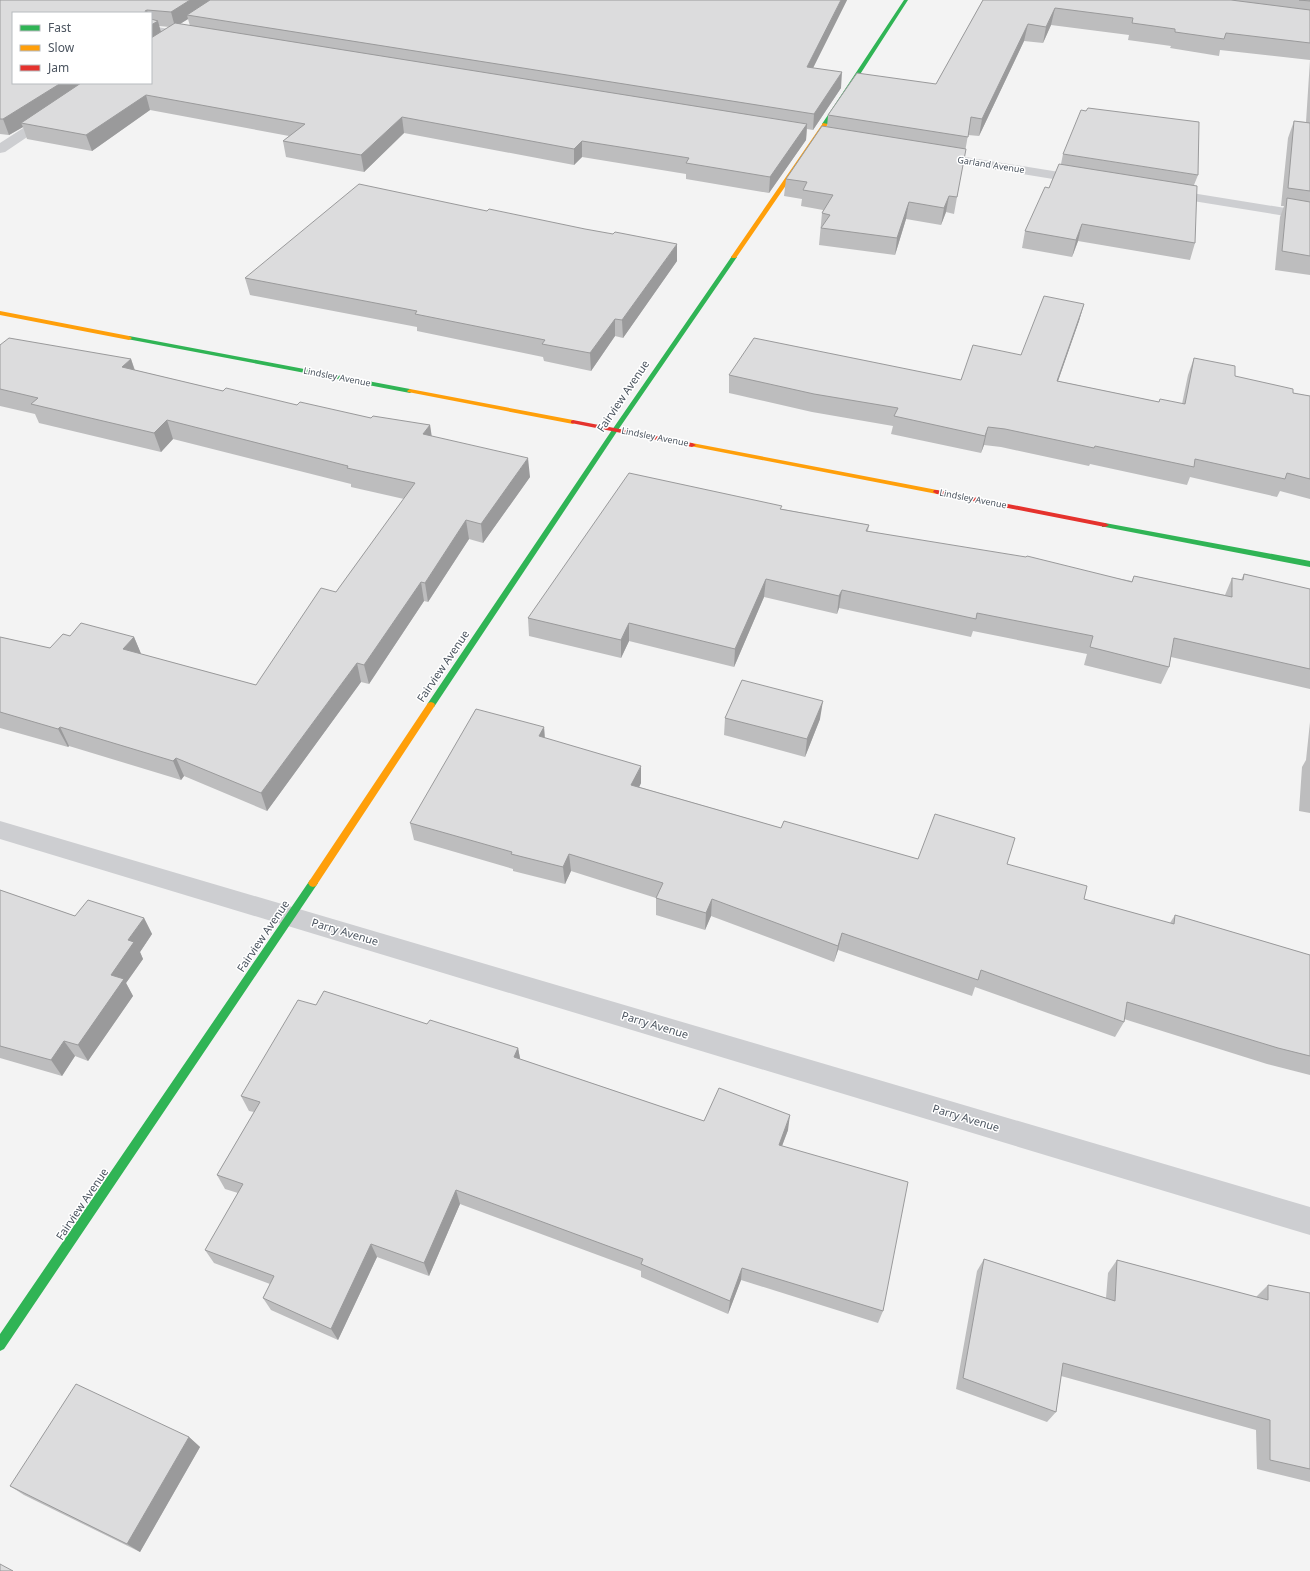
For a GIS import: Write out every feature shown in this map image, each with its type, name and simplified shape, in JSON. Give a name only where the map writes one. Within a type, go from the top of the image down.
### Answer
[{"type":"street","name":"Fairview Avenue","points":[[0,1345],[291,916],[615,430],[816,137],[906,0]]},
{"type":"street","points":[[164,41],[189,25]]},
{"type":"street","points":[[152,29],[208,38]]},
{"type":"street","points":[[0,149],[99,84]]},
{"type":"street","points":[[801,134],[832,139]]},
{"type":"street","name":"Garland Avenue","points":[[918,153],[1098,182]]},
{"type":"street","points":[[1153,191],[1310,216]]},
{"type":"street","name":"Lindsley Avenue","points":[[0,313],[1310,564]]},
{"type":"street","name":"Parry Avenue","points":[[0,830],[1310,1221]]},
{"type":"building","points":[[0,0],[190,0],[171,12],[147,10],[146,12],[12,12],[12,84],[59,84],[3,119],[0,119]]},
{"type":"building","points":[[210,0],[841,0],[807,67],[842,72],[814,114],[187,15]]},
{"type":"building","points":[[983,0],[1231,0],[1310,10],[1310,43],[1226,33],[1224,39],[1175,32],[1175,29],[1132,23],[1133,18],[1055,8],[1046,27],[1028,24],[982,119],[971,117],[968,137],[828,115],[857,73],[936,84]]},
{"type":"building","points":[[152,19],[158,21],[152,24]]},
{"type":"building","points":[[175,23],[807,124],[770,177],[686,163],[689,158],[582,141],[574,149],[402,117],[361,155],[283,141],[305,124],[146,95],[86,135],[21,123],[80,84],[152,84],[152,37]]},
{"type":"building","points":[[1088,108],[1199,122],[1198,175],[1063,154],[1081,110],[1086,111]]},
{"type":"building","points":[[1294,121],[1310,123],[1310,191],[1288,188]]},
{"type":"building","points":[[822,126],[966,149],[957,197],[949,196],[944,208],[909,202],[897,238],[821,228],[830,215],[822,213],[833,195],[803,190],[807,182],[786,179]]},
{"type":"building","points":[[1059,164],[1197,186],[1195,243],[1082,224],[1076,240],[1025,231],[1045,187],[1049,188]]},
{"type":"building","points":[[359,184],[487,211],[489,209],[585,229],[613,234],[615,232],[677,244],[622,320],[615,319],[590,353],[542,344],[545,340],[415,314],[417,311],[245,278]]},
{"type":"building","points":[[1287,198],[1310,202],[1310,256],[1282,251]]},
{"type":"building","points":[[1044,296],[1084,304],[1057,381],[1159,402],[1160,399],[1185,404],[1194,358],[1235,366],[1235,376],[1293,389],[1293,393],[1310,396],[1310,479],[1287,473],[1285,479],[1195,459],[1194,467],[1005,429],[988,427],[985,436],[894,416],[898,408],[814,394],[729,375],[754,338],[961,380],[973,345],[1021,355]]},
{"type":"building","points":[[9,338],[131,359],[122,367],[223,391],[226,388],[297,405],[300,402],[371,418],[373,416],[430,425],[423,434],[528,458],[481,524],[466,520],[425,583],[421,582],[364,665],[357,663],[261,793],[176,758],[173,761],[60,727],[58,729],[0,712],[0,637],[50,648],[63,634],[70,636],[81,623],[134,637],[123,649],[256,685],[321,588],[336,592],[415,483],[347,468],[348,466],[167,420],[154,433],[31,404],[38,398],[0,389],[0,345]]},
{"type":"building","points":[[629,473],[782,506],[780,509],[869,525],[866,531],[1027,556],[1132,582],[1134,576],[1232,597],[1232,578],[1243,580],[1244,574],[1310,589],[1310,669],[1174,638],[1169,667],[1090,647],[1093,636],[977,613],[976,619],[842,590],[839,596],[766,579],[735,649],[629,623],[621,640],[528,618]]},
{"type":"building","points":[[742,680],[823,701],[807,739],[725,718]]},
{"type":"building","points":[[476,709],[544,727],[539,736],[641,766],[631,785],[781,828],[784,821],[918,859],[935,814],[1015,838],[1007,864],[1087,886],[1084,899],[1174,924],[1175,915],[1310,955],[1310,1056],[1278,1048],[1127,1002],[1124,1022],[981,970],[978,980],[842,933],[838,946],[712,899],[706,913],[656,898],[663,883],[569,854],[563,867],[511,854],[512,852],[410,823]]},
{"type":"building","points":[[0,890],[75,916],[88,900],[144,918],[128,940],[134,942],[111,975],[124,979],[78,1045],[64,1041],[51,1060],[0,1046]]},
{"type":"building","points":[[324,991],[427,1024],[430,1020],[518,1048],[514,1057],[704,1121],[719,1088],[790,1115],[779,1145],[908,1182],[883,1311],[742,1268],[730,1301],[641,1264],[643,1259],[456,1190],[424,1263],[371,1244],[331,1329],[263,1298],[274,1276],[205,1250],[243,1184],[217,1175],[260,1102],[241,1096],[298,1000],[316,1005]]},
{"type":"building","points":[[984,1259],[1115,1301],[1117,1260],[1268,1300],[1268,1285],[1310,1293],[1310,1469],[1270,1460],[1270,1420],[1063,1363],[1056,1412],[963,1378]]},
{"type":"building","points":[[76,1384],[189,1437],[127,1544],[10,1486]]},
{"type":"building","points":[[0,1564],[13,1571],[0,1571]]},
{"type":"traffic: fast","points":[[825,124],[906,0]]},
{"type":"traffic: fast","points":[[431,705],[615,430],[734,257]]},
{"type":"traffic: fast","points":[[129,338],[410,391]]},
{"type":"traffic: fast","points":[[1105,525],[1310,564]]},
{"type":"traffic: fast","points":[[0,1345],[313,883]]},
{"type":"traffic: slow","points":[[734,257],[825,124]]},
{"type":"traffic: slow","points":[[0,313],[129,338]]},
{"type":"traffic: slow","points":[[410,391],[573,422]]},
{"type":"traffic: slow","points":[[692,445],[937,492]]},
{"type":"traffic: slow","points":[[313,883],[431,705]]},
{"type":"traffic: jam","points":[[573,422],[692,445]]},
{"type":"traffic: jam","points":[[937,492],[1105,525]]}]
